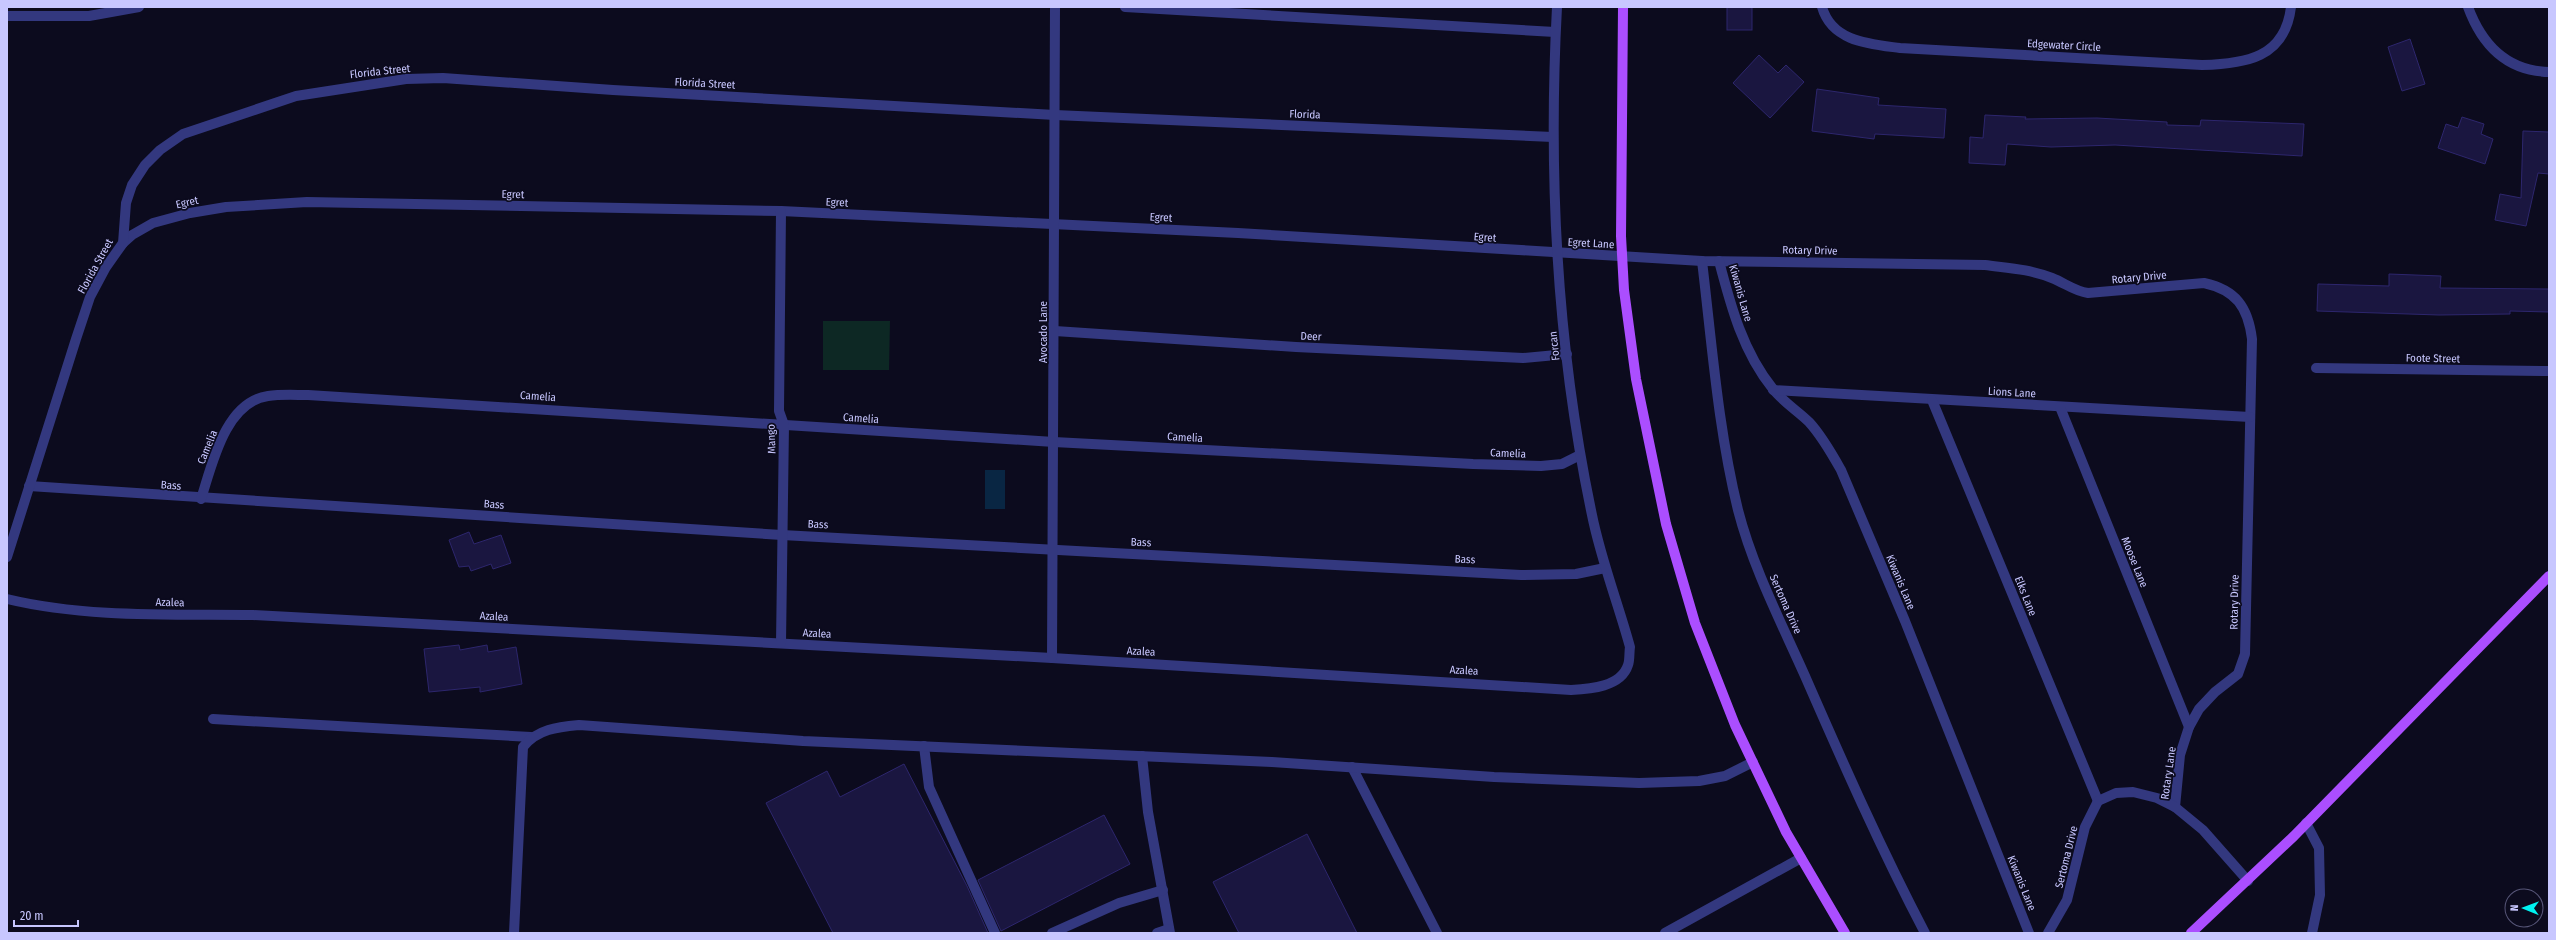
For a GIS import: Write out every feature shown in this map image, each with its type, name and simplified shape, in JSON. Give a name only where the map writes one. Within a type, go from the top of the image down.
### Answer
[{"type":"main road","points":[[1623,7],[1624,290],[1636,379],[1666,524],[1695,623],[1735,725],[1801,858],[1845,933]]},
{"type":"main road","points":[[2191,933],[2306,823],[2549,576]]},
{"type":"street","points":[[7,16],[89,16],[139,7]]},
{"type":"street","name":"Avocado Lane","points":[[1052,658],[1055,331],[1054,7]]},
{"type":"street","points":[[1125,7],[1555,32]]},
{"type":"street","name":"Forcan","points":[[1557,7],[1555,32],[1554,137],[1558,254],[1567,354],[1580,455],[1592,517],[1605,568],[1630,647],[1628,665],[1623,674]]},
{"type":"street","name":"Edgewater Circle","points":[[1822,7],[1830,23],[1843,35],[1860,43],[1900,48],[2202,65],[2229,64],[2267,52],[2284,33],[2289,23],[2291,7]]},
{"type":"street","points":[[2468,7],[2485,40],[2501,56],[2517,66],[2532,71],[2549,72]]},
{"type":"street","name":"Florida Street","points":[[7,557],[90,297],[106,267],[123,243],[123,219],[132,185],[145,165],[160,150],[183,134],[296,96],[328,89],[406,79],[443,78],[620,91],[1055,115]]},
{"type":"street","name":"Florida","points":[[1055,115],[1554,137]]},
{"type":"street","name":"Egret","points":[[123,243],[132,235],[153,223],[190,213],[226,207],[308,202],[781,211],[1238,233],[1558,254]]},
{"type":"street","name":"Mango","points":[[781,211],[779,410],[784,425],[781,643]]},
{"type":"street","name":"Egret Lane","points":[[1558,254],[1623,257]]},
{"type":"street","name":"Rotary Drive","points":[[1623,257],[1702,261],[1985,265],[2030,271],[2053,278],[2075,291],[2088,293],[2204,283],[2221,287],[2234,296],[2245,310],[2250,322],[2250,417],[2245,654],[2238,674],[2207,701]]},
{"type":"street","name":"Sertoma Drive","points":[[1702,261],[1727,460],[1741,518],[1759,573],[1872,827],[1925,933]]},
{"type":"street","name":"Kiwanis Lane","points":[[1719,261],[1732,308],[1745,346],[1773,390],[1809,423],[1830,450],[1841,470],[1905,621],[2029,933]]},
{"type":"street","name":"Deer","points":[[1055,331],[1296,347],[1515,358],[1567,354]]},
{"type":"street","name":"Foote Street","points":[[2316,368],[2549,371]]},
{"type":"street","name":"Lions Lane","points":[[1773,390],[2250,417]]},
{"type":"street","name":"Camelia","points":[[201,499],[229,425],[252,401],[267,396],[308,394],[1054,442],[1541,466],[1562,464],[1580,455]]},
{"type":"street","name":"Elks Lane","points":[[1932,400],[2098,801]]},
{"type":"street","name":"Moose Lane","points":[[2060,407],[2189,727]]},
{"type":"street","name":"Bass","points":[[29,486],[201,499],[782,535],[1521,575],[1576,574],[1605,568]]},
{"type":"street","name":"Azalea","points":[[7,599],[56,607],[121,613],[253,615],[781,643],[1571,690],[1590,689],[1613,682],[1623,674]]},
{"type":"street","name":"Rotary Lane","points":[[2175,807],[2180,755],[2189,727],[2207,701]]},
{"type":"street","points":[[213,720],[531,736],[557,727],[579,725],[803,741],[1142,756],[1352,767],[1494,777],[1639,783],[1699,781],[1724,776],[1753,762]]},
{"type":"street","points":[[514,933],[523,747],[531,736]]},
{"type":"street","points":[[924,746],[929,787],[995,933]]},
{"type":"street","points":[[1142,756],[1148,812],[1170,931],[1157,933]]},
{"type":"street","points":[[1352,767],[1437,933]]},
{"type":"street","points":[[2098,801],[2116,793],[2133,792],[2157,798],[2175,807],[2203,830],[2248,880]]},
{"type":"street","name":"Sertoma Drive","points":[[2048,933],[2067,900],[2085,827],[2098,801]]},
{"type":"street","points":[[2306,823],[2319,848],[2320,896],[2312,933]]},
{"type":"street","points":[[1665,933],[1801,858]]},
{"type":"street","points":[[1052,933],[1119,903],[1163,890]]},
{"type":"green space","points":[[823,321],[890,321],[889,370],[823,370]]},
{"type":"water","points":[[985,470],[1005,470],[1005,509],[985,509]]},
{"type":"building","points":[[1727,7],[1752,7],[1752,30],[1727,30]]},
{"type":"building","points":[[2410,39],[2425,84],[2402,91],[2388,47]]},
{"type":"building","points":[[1759,55],[1778,73],[1786,65],[1804,82],[1770,118],[1733,83]]},
{"type":"building","points":[[1817,89],[1879,98],[1878,105],[1946,109],[1944,138],[1875,134],[1874,139],[1812,131]]},
{"type":"building","points":[[1985,115],[2026,117],[2025,119],[2097,118],[2167,122],[2167,125],[2200,126],[2201,120],[2304,124],[2302,156],[2115,145],[2051,147],[2007,144],[2005,165],[1969,163],[1970,137],[1983,138]]},
{"type":"building","points":[[2462,117],[2484,124],[2481,134],[2493,139],[2485,164],[2438,148],[2446,124],[2458,128]]},
{"type":"building","points":[[2523,131],[2549,132],[2549,174],[2538,173],[2526,226],[2495,220],[2500,194],[2521,198]]},
{"type":"building","points":[[2389,274],[2441,276],[2440,288],[2549,289],[2549,312],[2510,311],[2510,314],[2439,315],[2317,311],[2318,284],[2389,286]]},
{"type":"building","points":[[469,532],[474,544],[501,535],[511,563],[493,569],[491,564],[471,571],[469,566],[459,567],[449,540]]},
{"type":"building","points":[[459,645],[460,650],[487,645],[488,652],[516,647],[522,684],[480,692],[480,687],[429,692],[424,649]]},
{"type":"building","points":[[904,764],[967,886],[988,933],[833,933],[766,803],[827,771],[840,797]]},
{"type":"building","points":[[1104,815],[1130,864],[1001,931],[978,880]]},
{"type":"building","points":[[1307,834],[1357,933],[1239,933],[1213,882]]}]
